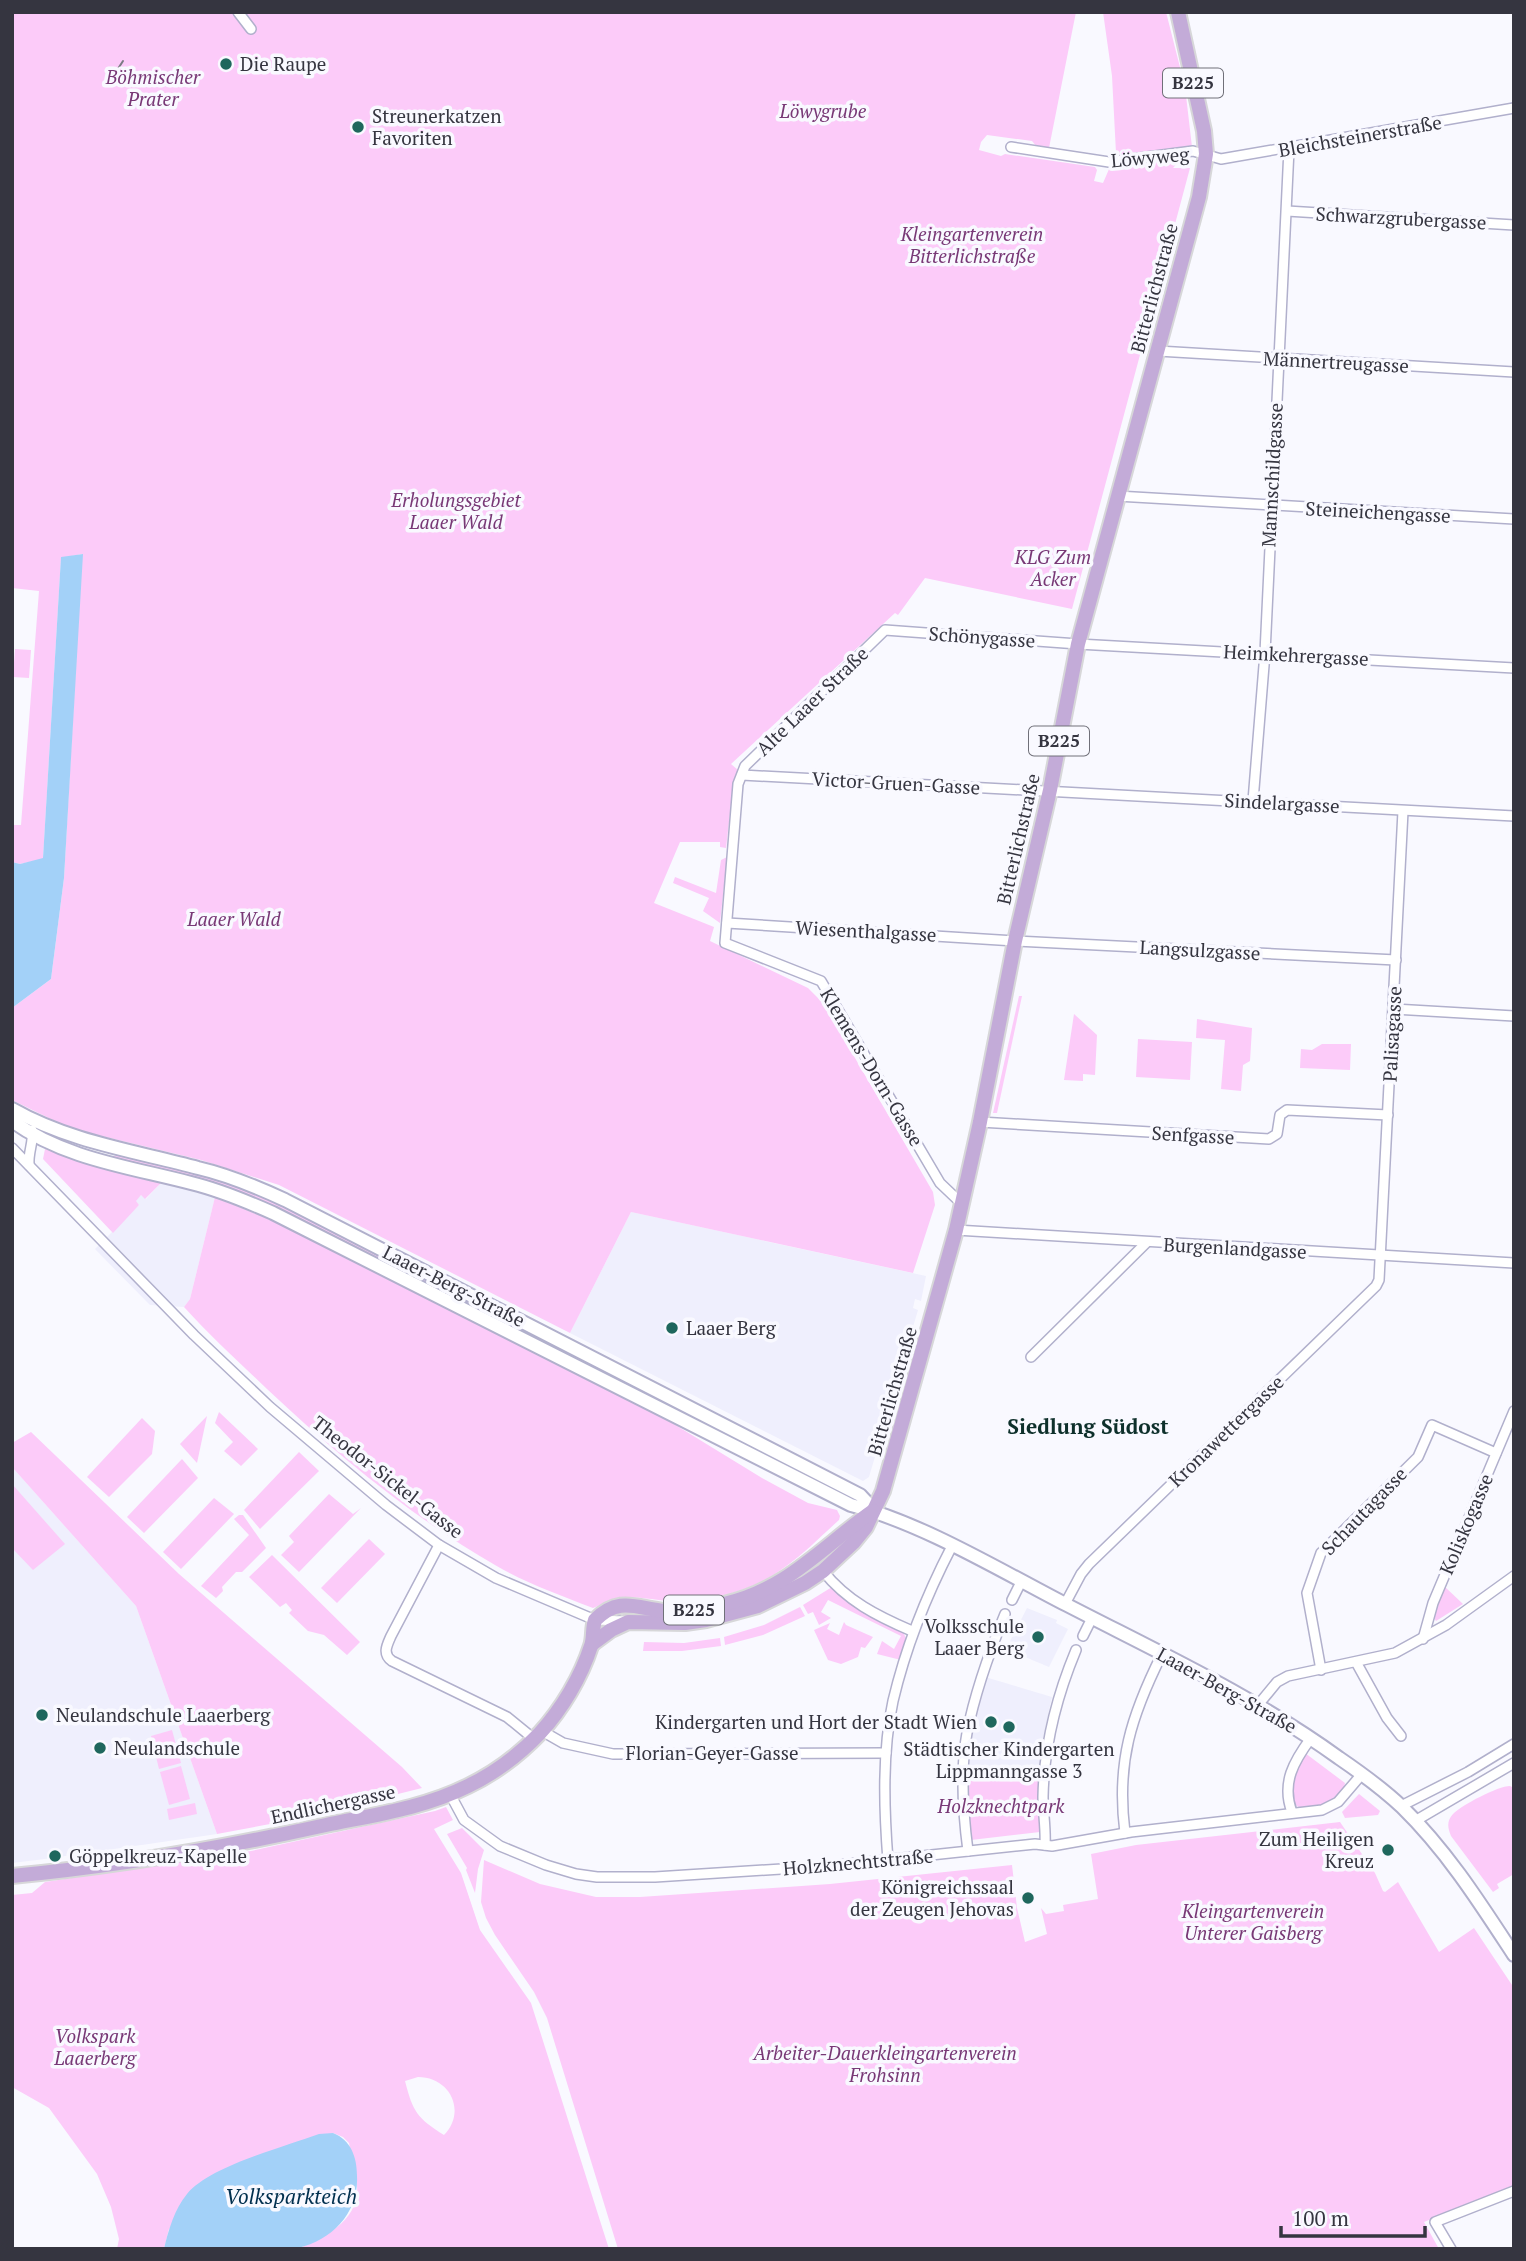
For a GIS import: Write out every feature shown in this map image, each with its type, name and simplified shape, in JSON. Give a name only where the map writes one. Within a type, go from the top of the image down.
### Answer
[{"type":"main road","name":"Bitterlichstraße","points":[[874,1510],[886,1485],[956,1230],[980,1122],[1010,940],[1049,790],[1078,644],[1199,197],[1206,154],[1204,131],[1178,12]]},
{"type":"main road","name":"Laaer-Berg-Straße","points":[[17,1119],[33,1136],[100,1161],[192,1183],[247,1201],[842,1500],[874,1510],[951,1546],[1258,1705],[1362,1774],[1401,1807],[1462,1876],[1514,1955]]},
{"type":"main road","name":"Laaer-Berg-Straße","points":[[17,1119],[105,1146],[212,1172],[285,1200],[860,1495],[874,1510]]},
{"type":"main road","name":"B225","points":[[628,1622],[685,1623],[733,1614],[758,1606],[823,1571],[853,1543],[866,1527],[874,1510]]},
{"type":"main road","name":"B225","points":[[595,1620],[608,1609],[622,1605],[684,1611],[727,1604],[748,1597],[798,1571],[874,1510]]},
{"type":"main road","name":"Endlichergasse","points":[[12,1876],[256,1840],[415,1806],[450,1794],[500,1767],[538,1735],[572,1688],[592,1644],[595,1620]]},
{"type":"main road","points":[[592,1644],[628,1622]]},
{"type":"main road","points":[[12,1884],[51,1872]]},
{"type":"street","points":[[238,12],[251,29]]},
{"type":"street","name":"Bleichsteinerstraße","points":[[1206,154],[1222,159],[1289,149],[1514,108]]},
{"type":"street","name":"Löwyweg","points":[[1011,147],[1109,162],[1193,151],[1206,154]]},
{"type":"street","name":"Mannschildgasse","points":[[1253,801],[1265,653],[1289,149]]},
{"type":"street","name":"Schwarzgrubergasse","points":[[1287,211],[1514,225]]},
{"type":"street","name":"Männertreugasse","points":[[1158,351],[1514,372]]},
{"type":"street","name":"Steineichengasse","points":[[1117,496],[1514,519]]},
{"type":"street","name":"Schönygasse","points":[[885,630],[1078,644]]},
{"type":"street","name":"Alte Laaer Straße","points":[[741,775],[745,766],[885,630]]},
{"type":"street","name":"Heimkehrergasse","points":[[1078,644],[1514,668]]},
{"type":"street","name":"Victor-Gruen-Gasse","points":[[741,775],[1049,790]]},
{"type":"street","name":"Klemens-Dorn-Gasse","points":[[741,775],[735,811],[724,943],[821,981],[940,1182],[961,1203]]},
{"type":"street","name":"Sindelargasse","points":[[1049,790],[1514,816]]},
{"type":"street","name":"Palisagasse","points":[[1379,1256],[1403,811]]},
{"type":"street","name":"Wiesenthalgasse","points":[[727,923],[1010,940]]},
{"type":"street","name":"Langsulzgasse","points":[[1010,940],[1396,960]]},
{"type":"street","points":[[1394,1009],[1514,1016]]},
{"type":"street","name":"Senfgasse","points":[[980,1122],[1269,1139],[1277,1134],[1280,1115],[1287,1110],[1388,1115]]},
{"type":"street","points":[[29,1165],[28,1152],[33,1136]]},
{"type":"street","name":"Theodor-Sickel-Gasse","points":[[12,1148],[186,1327],[270,1407],[386,1505],[439,1545],[496,1578],[595,1620]]},
{"type":"street","name":"Burgenlandgasse","points":[[956,1230],[1514,1264]]},
{"type":"street","points":[[1031,1357],[1146,1242]]},
{"type":"street","name":"Kronawettergasse","points":[[1065,1604],[1089,1564],[1376,1286],[1379,1280],[1379,1256]]},
{"type":"street","name":"Koliskogasse","points":[[1423,1639],[1433,1603],[1514,1411]]},
{"type":"street","name":"Schautagasse","points":[[1321,1670],[1307,1593],[1321,1553],[1418,1457],[1432,1425],[1496,1453]]},
{"type":"street","name":"Florian-Geyer-Gasse","points":[[439,1545],[391,1636],[385,1649],[387,1656],[392,1661],[538,1735],[613,1754],[886,1753]]},
{"type":"street","points":[[888,1861],[886,1753],[893,1702],[912,1632],[951,1546]]},
{"type":"street","points":[[823,1571],[849,1598],[912,1632]]},
{"type":"street","points":[[1258,1705],[1277,1682],[1288,1676],[1395,1653],[1423,1639],[1478,1604],[1514,1576]]},
{"type":"street","points":[[1012,1600],[1021,1582]]},
{"type":"street","points":[[968,1851],[964,1799],[967,1735],[979,1683],[1005,1614]]},
{"type":"street","points":[[1083,1636],[1092,1618]]},
{"type":"street","points":[[595,1620],[628,1622]]},
{"type":"street","points":[[1045,1845],[1043,1797],[1047,1744],[1057,1699],[1076,1650]]},
{"type":"street","points":[[1125,1833],[1123,1776],[1130,1730],[1144,1688],[1162,1654]]},
{"type":"street","points":[[1356,1662],[1387,1718],[1401,1736]]},
{"type":"street","points":[[1292,1812],[1288,1800],[1289,1777],[1297,1757],[1311,1738]]},
{"type":"street","points":[[1401,1807],[1514,1744]]},
{"type":"street","points":[[1415,1821],[1514,1763]]},
{"type":"street","name":"Holzknechtstraße","points":[[450,1794],[464,1820],[489,1840],[545,1865],[576,1874],[623,1878],[888,1861],[1045,1845],[1322,1810],[1334,1805],[1362,1774]]},
{"type":"street","points":[[1451,2249],[1435,2222],[1514,2191]]},
{"type":"shaded area","points":[[161,1183],[215,1197],[190,1299],[184,1307],[150,1305],[95,1249],[139,1205],[135,1201],[141,1195],[146,1199]]},
{"type":"shaded area","points":[[631,1212],[926,1276],[921,1301],[915,1299],[913,1308],[918,1310],[869,1477],[863,1481],[570,1333]]},
{"type":"shaded area","name":"Neulandschule","points":[[12,1467],[136,1606],[217,1834],[66,1856],[57,1857],[53,1854],[53,1858],[12,1863]]},
{"type":"shaded area","name":"Volksschule Laaer Berg","points":[[1027,1608],[1057,1620],[1056,1623],[1068,1629],[1049,1667],[1006,1649]]},
{"type":"shaded area","name":"Städtischer Kindergarten Lippmanngasse 3","points":[[985,1677],[1052,1697],[1043,1738],[1039,1775],[968,1773],[972,1733]]},
{"type":"green space","name":"Erholungsgebiet Laaer Wald","points":[[12,12],[1076,12],[1049,148],[1037,147],[1032,141],[987,135],[979,150],[1001,156],[1005,154],[1095,167],[1097,170],[1094,181],[1103,183],[1116,153],[1112,76],[1103,12],[1166,12],[1185,87],[1192,147],[1173,168],[1190,168],[1072,609],[925,578],[898,615],[895,613],[731,764],[738,770],[733,787],[726,848],[720,847],[720,842],[680,842],[654,903],[714,927],[710,941],[808,988],[823,1003],[933,1192],[935,1205],[913,1273],[631,1212],[570,1333],[279,1185],[201,1160],[85,1132],[61,1124],[12,1100],[12,1008],[51,979],[64,878],[82,554],[61,558],[43,859],[20,864],[12,862],[12,825],[21,825],[39,591],[12,588]]},
{"type":"green space","points":[[15,649],[31,650],[29,678],[13,677]]},
{"type":"green space","points":[[727,857],[720,923],[703,911],[709,898],[673,883],[675,877],[716,893],[721,860]]},
{"type":"green space","points":[[1019,996],[1022,996],[997,1113],[993,1113]]},
{"type":"green space","points":[[1074,1014],[1097,1035],[1095,1075],[1083,1074],[1083,1081],[1064,1080]]},
{"type":"green space","points":[[1197,1019],[1252,1028],[1250,1061],[1243,1065],[1241,1091],[1221,1089],[1225,1040],[1196,1038]]},
{"type":"green space","points":[[1138,1039],[1192,1042],[1190,1080],[1136,1077]]},
{"type":"green space","points":[[1322,1044],[1351,1044],[1350,1070],[1300,1068],[1301,1049],[1312,1050]]},
{"type":"green space","points":[[45,1149],[161,1183],[145,1199],[141,1195],[136,1201],[139,1205],[113,1233],[43,1159]]},
{"type":"green space","points":[[118,1155],[221,1181],[273,1201],[812,1477],[751,1449],[542,1340],[273,1206],[238,1192],[109,1157]]},
{"type":"green space","points":[[215,1197],[278,1223],[585,1375],[808,1503],[837,1510],[839,1520],[774,1575],[734,1592],[706,1599],[670,1601],[621,1598],[593,1608],[507,1571],[434,1527],[348,1461],[267,1389],[184,1307],[190,1299]]},
{"type":"green space","points":[[219,1412],[258,1449],[241,1466],[224,1451],[233,1442],[215,1423]]},
{"type":"green space","points":[[207,1416],[197,1463],[180,1444]]},
{"type":"green space","points":[[142,1418],[155,1431],[152,1454],[109,1497],[87,1477]]},
{"type":"green space","points":[[31,1432],[179,1574],[402,1767],[422,1788],[302,1818],[217,1834],[136,1606],[12,1467],[12,1443]]},
{"type":"green space","points":[[299,1452],[319,1471],[260,1529],[244,1510]]},
{"type":"green space","points":[[182,1459],[198,1478],[144,1533],[127,1517]]},
{"type":"green space","points":[[12,1484],[65,1544],[33,1570],[12,1548]]},
{"type":"green space","points":[[329,1494],[353,1514],[361,1508],[299,1572],[281,1555],[294,1542],[289,1536]]},
{"type":"green space","points":[[214,1498],[234,1514],[181,1569],[163,1552]]},
{"type":"green space","points":[[243,1515],[266,1548],[242,1572],[236,1572],[216,1598],[201,1586],[249,1535],[234,1519]]},
{"type":"green space","points":[[369,1539],[385,1554],[337,1603],[321,1588]]},
{"type":"green space","points":[[272,1555],[360,1642],[347,1655],[324,1635],[308,1631],[289,1613],[292,1610],[286,1603],[280,1607],[249,1577]]},
{"type":"green space","points":[[832,1587],[856,1607],[903,1632],[906,1638],[901,1660],[877,1654],[882,1641],[894,1649],[901,1636],[828,1600],[821,1612],[831,1618],[819,1625],[813,1612],[808,1614],[803,1605]]},
{"type":"green space","points":[[1445,1587],[1463,1604],[1436,1621],[1433,1616]]},
{"type":"green space","points":[[800,1607],[805,1616],[763,1635],[725,1645],[724,1637],[764,1625]]},
{"type":"green space","points":[[844,1622],[873,1637],[865,1648],[861,1647],[858,1657],[841,1664],[828,1660],[814,1630],[830,1623],[827,1629],[839,1635]]},
{"type":"green space","points":[[720,1638],[721,1646],[682,1651],[643,1651],[644,1642],[684,1643]]},
{"type":"green space","points":[[172,1730],[181,1763],[159,1769],[151,1736]]},
{"type":"green space","points":[[1305,1753],[1345,1783],[1343,1790],[1334,1800],[1300,1808],[1293,1803],[1292,1788]]},
{"type":"green space","points":[[181,1766],[190,1799],[169,1805],[160,1772]]},
{"type":"green space","name":"Holzknechtpark","points":[[968,1773],[1039,1775],[1040,1832],[971,1840]]},
{"type":"green space","points":[[1510,1786],[1514,1788],[1514,1874],[1497,1884],[1499,1888],[1493,1892],[1451,1836],[1448,1822],[1453,1814],[1472,1801]]},
{"type":"green space","points":[[1359,1794],[1380,1811],[1378,1815],[1345,1818],[1342,1812]]},
{"type":"green space","points":[[195,1803],[197,1814],[169,1820],[167,1809]]},
{"type":"green space","name":"Volkspark Laaerberg","points":[[446,1807],[453,1820],[434,1829],[461,1873],[480,1930],[531,2003],[609,2249],[297,2249],[329,2233],[353,2209],[357,2186],[349,2143],[333,2133],[169,2229],[164,2249],[117,2249],[119,2239],[111,2207],[97,2174],[49,2108],[12,2087],[12,1895],[32,1893],[45,1882],[251,1851]],"holes":[[[418,2077],[439,2083],[452,2097],[454,2116],[444,2135],[417,2113],[405,2081]]]},
{"type":"green space","name":"Arbeiter-Dauerkleingartenverein Frohsinn","points":[[1340,1822],[1375,1873],[1383,1891],[1398,1882],[1439,1952],[1474,1928],[1514,1988],[1514,2185],[1424,2222],[1439,2249],[618,2249],[547,2018],[534,1992],[495,1935],[481,1902],[484,1860],[540,1884],[596,1897],[640,1897],[830,1884],[1012,1865],[1017,1908],[1025,1942],[1047,1934],[1041,1908],[1046,1914],[1064,1911],[1063,1905],[1098,1899],[1091,1854],[1136,1845]]},
{"type":"green space","points":[[462,1828],[484,1850],[475,1893],[467,1868],[447,1834]]},
{"type":"water","points":[[83,554],[64,878],[51,979],[12,1008],[12,862],[20,864],[43,858],[61,557]]},
{"type":"water","name":"Volksparkteich","points":[[333,2133],[349,2145],[357,2169],[354,2201],[333,2231],[311,2244],[289,2249],[164,2249],[179,2206],[198,2184],[248,2158],[319,2134]]},
{"type":"tram line","points":[[114,75],[123,61]]},
{"type":"place","name":"Die Raupe","points":[[226,64]]},
{"type":"place","name":"Streunerkatzen Favoriten","points":[[358,127]]},
{"type":"place","name":"Laaer Berg","points":[[672,1328]]},
{"type":"place","name":"Volksschule Laaer Berg","points":[[1038,1637]]},
{"type":"place","name":"Neulandschule Laaerberg","points":[[42,1715]]},
{"type":"place","name":"Kindergarten und Hort der Stadt Wien","points":[[991,1722]]},
{"type":"place","name":"Städtischer Kindergarten Lippmanngasse 3","points":[[1009,1727]]},
{"type":"place","name":"Neulandschule","points":[[100,1748]]},
{"type":"place","name":"Zum Heiligen Kreuz","points":[[1388,1850]]},
{"type":"place","name":"Göppelkreuz-Kapelle","points":[[55,1856]]},
{"type":"place","name":"Königreichssaal der Zeugen Jehovas","points":[[1028,1898]]},
{"type":"district","name":"Siedlung Südost","points":[[1088,1427]]},
{"type":"park label","name":"Böhmischer Prater","points":[[153,88]]},
{"type":"park label","name":"Löwygrube","points":[[823,111]]},
{"type":"park label","name":"Kleingartenverein Bitterlichstraße","points":[[972,245]]},
{"type":"park label","name":"KLG Zum Acker","points":[[1053,568]]},
{"type":"park label","name":"Laaer Wald","points":[[234,919]]},
{"type":"park label","name":"Kleingartenverein Unterer Gaisberg","points":[[1253,1922]]}]
